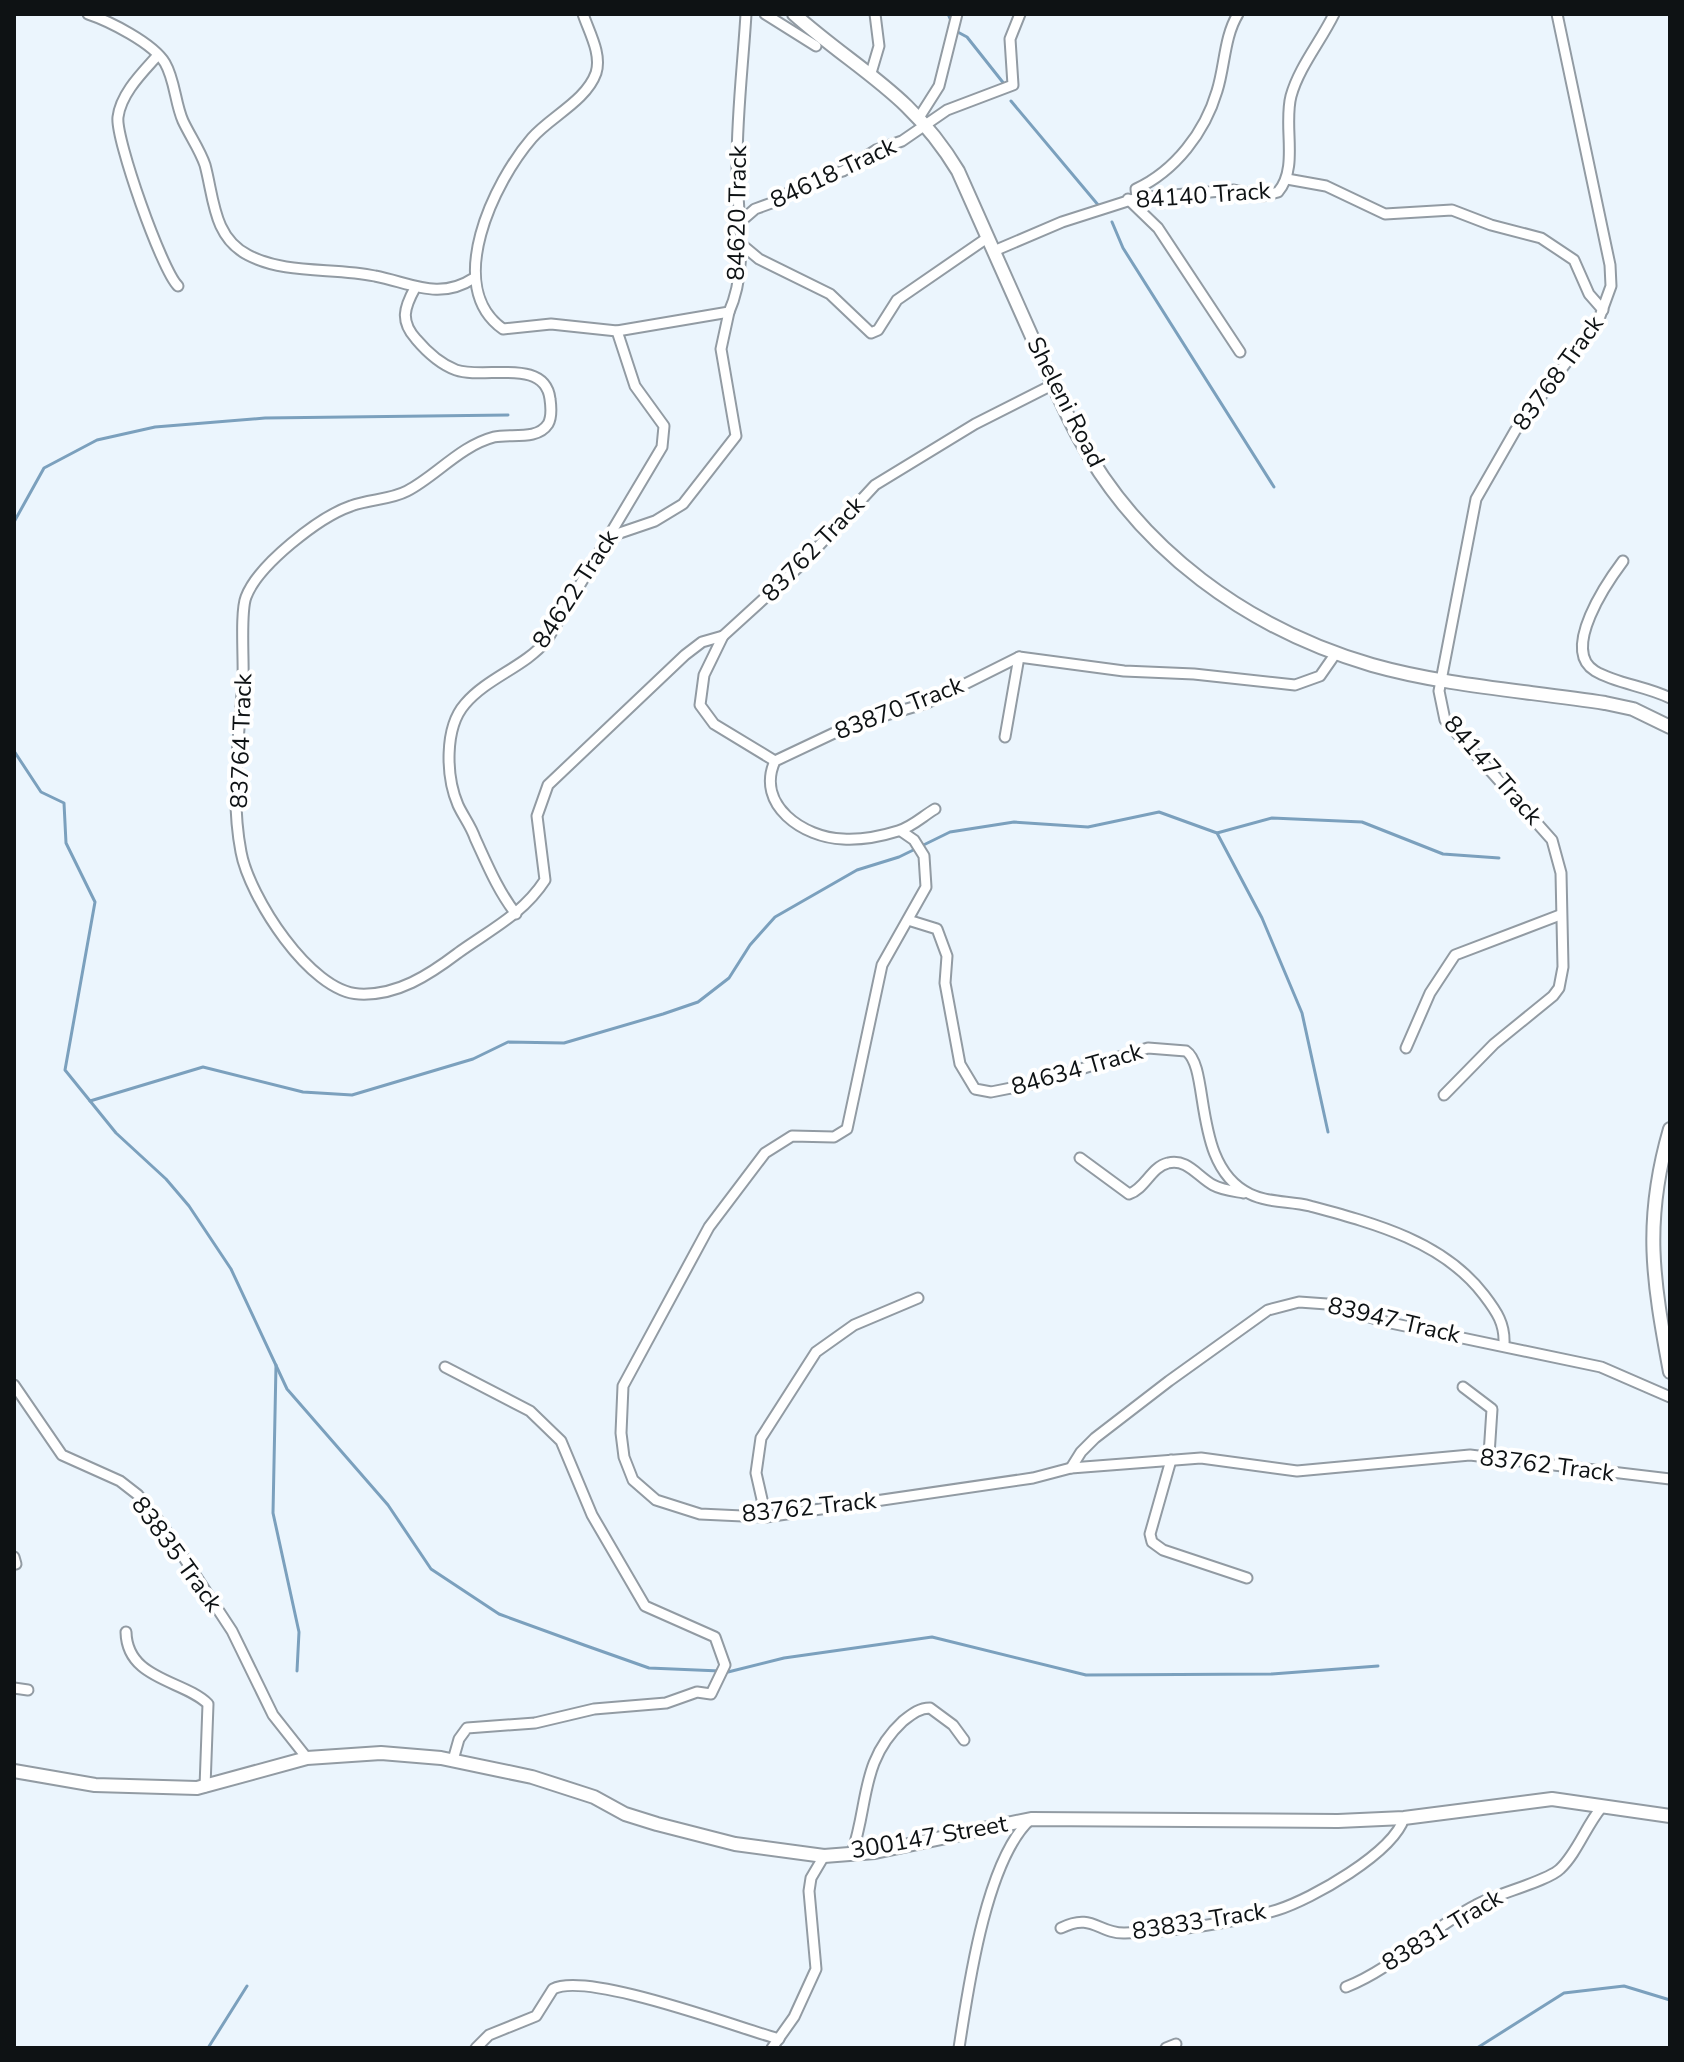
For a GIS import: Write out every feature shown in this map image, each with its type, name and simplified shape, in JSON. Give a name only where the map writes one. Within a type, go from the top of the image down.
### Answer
[{"type":"street","points":[[88,14],[128,32],[158,55],[169,73],[183,120],[202,156],[211,205],[227,236],[246,254],[277,265],[376,276],[415,288],[452,290],[474,278],[488,217],[519,154],[595,75],[598,57],[583,14]]},
{"type":"street","name":"84620 Track","points":[[474,278],[482,310],[503,329],[551,324],[617,331],[729,312],[735,296],[741,244],[737,143],[746,14]]},
{"type":"street","points":[[765,14],[816,46]]},
{"type":"street","name":"Sheleni Road","points":[[794,14],[871,73],[923,120],[958,171],[1078,437],[1126,508],[1151,536],[1223,597],[1299,639],[1373,665],[1619,706],[1670,727]]},
{"type":"street","points":[[871,73],[879,46],[875,14]]},
{"type":"street","points":[[923,120],[939,86],[957,14]]},
{"type":"street","name":"84618 Track","points":[[740,222],[755,209],[777,201],[794,186],[843,171],[923,120],[1013,85],[1010,39],[1020,14]]},
{"type":"street","points":[[1238,14],[1217,92],[1199,132],[1178,159],[1134,195],[1240,352]]},
{"type":"street","name":"84140 Track","points":[[994,251],[1134,195],[1234,190],[1270,195],[1278,192],[1287,179],[1287,119],[1292,94],[1334,14]]},
{"type":"street","name":"83768 Track","points":[[1441,678],[1476,499],[1515,431],[1603,310],[1611,286],[1610,265],[1557,14]]},
{"type":"street","points":[[158,55],[125,97],[117,120],[121,142],[157,251],[178,286]]},
{"type":"street","points":[[1287,179],[1326,186],[1385,214],[1452,210],[1491,225],[1516,230],[1568,253],[1589,294],[1603,310]]},
{"type":"street","points":[[741,244],[759,259],[830,294],[871,333],[878,330],[897,300],[987,238]]},
{"type":"street","name":"83764 Track","points":[[415,288],[403,314],[404,322],[430,354],[442,363],[467,373],[539,377],[548,387],[550,416],[547,425],[537,432],[493,437],[476,445],[403,494],[341,509],[277,556],[254,583],[244,604],[244,663],[236,729],[241,853],[251,883],[281,933],[321,975],[350,993],[382,993],[419,980],[516,914],[545,880],[537,816],[548,785],[663,673],[702,642],[723,636]]},
{"type":"street","points":[[611,536],[655,521],[683,504],[736,436],[721,349],[729,312]]},
{"type":"street","name":"84622 Track","points":[[516,914],[500,890],[458,804],[451,767],[451,733],[458,713],[477,691],[526,660],[547,640],[656,459],[665,432],[661,420],[635,386],[617,331]]},
{"type":"street","name":"83762 Track","points":[[775,761],[714,724],[700,705],[704,675],[723,636],[802,564],[875,485],[987,417],[1054,384]]},
{"type":"street","points":[[1623,561],[1593,607],[1586,629],[1585,657],[1596,672],[1670,698]]},
{"type":"street","points":[[1005,737],[1019,657],[1124,671],[1194,674],[1295,685],[1320,676],[1336,653]]},
{"type":"street","name":"83870 Track","points":[[775,761],[849,726],[927,703],[1019,657]]},
{"type":"street","name":"84147 Track","points":[[1441,678],[1439,703],[1445,720],[1552,840],[1561,873],[1563,967],[1559,988],[1543,1007],[1494,1044],[1444,1095]]},
{"type":"street","points":[[775,761],[770,784],[778,809],[815,831],[840,839],[901,831],[935,809]]},
{"type":"street","name":"83762 Track","points":[[901,831],[919,847],[925,868],[923,897],[882,965],[847,1129],[834,1137],[792,1136],[765,1153],[709,1227],[623,1386],[620,1418],[624,1457],[639,1488],[656,1500],[700,1514],[766,1517],[1033,1478],[1071,1468],[1201,1458],[1297,1471],[1489,1455],[1607,1474],[1670,1479]]},
{"type":"street","points":[[1406,1048],[1430,993],[1455,955],[1560,915]]},
{"type":"street","name":"84634 Track","points":[[908,920],[937,929],[947,956],[945,983],[960,1064],[975,1089],[991,1092],[1036,1083],[1148,1048],[1186,1051],[1197,1064],[1202,1115],[1219,1161],[1231,1180],[1247,1193]]},
{"type":"street","points":[[1670,1129],[1659,1167],[1651,1235],[1654,1289],[1670,1372]]},
{"type":"street","points":[[1080,1158],[1129,1194],[1135,1192],[1161,1165],[1176,1162],[1213,1186],[1309,1206],[1395,1233],[1440,1252],[1457,1264],[1493,1307],[1505,1327],[1504,1344]]},
{"type":"street","points":[[766,1517],[756,1473],[761,1438],[816,1352],[854,1325],[918,1298]]},
{"type":"street","name":"83947 Track","points":[[1071,1468],[1095,1438],[1268,1310],[1311,1301],[1386,1322],[1504,1344],[1601,1367],[1670,1397]]},
{"type":"street","points":[[445,1367],[530,1411],[561,1441],[592,1515],[636,1594],[657,1614],[708,1632],[722,1651],[725,1665],[711,1694],[697,1692],[666,1703],[594,1709],[526,1724],[472,1726],[462,1732],[453,1760]]},
{"type":"street","name":"83835 Track","points":[[14,1385],[62,1455],[120,1481],[138,1495],[163,1526],[232,1631],[273,1715],[307,1758]]},
{"type":"street","points":[[1463,1387],[1492,1409],[1489,1455]]},
{"type":"street","points":[[1171,1460],[1150,1534],[1152,1542],[1163,1550],[1247,1578]]},
{"type":"street","points":[[126,1632],[129,1648],[146,1668],[208,1704],[205,1787]]},
{"type":"street","points":[[14,1688],[28,1690]]},
{"type":"street","points":[[852,1853],[863,1819],[868,1773],[875,1755],[898,1726],[919,1709],[930,1708],[953,1725],[964,1740]]},
{"type":"street","name":"300147 Street","points":[[14,1771],[95,1785],[205,1787],[307,1758],[381,1753],[453,1760],[560,1786],[657,1824],[735,1844],[824,1856],[875,1852],[1031,1819],[1338,1821],[1404,1818],[1552,1799],[1670,1816]]},
{"type":"street","name":"83831 Track","points":[[1346,1987],[1367,1977],[1475,1905],[1515,1887],[1551,1877],[1566,1863],[1601,1808]]},
{"type":"street","name":"83833 Track","points":[[1061,1928],[1081,1921],[1127,1933],[1278,1910],[1304,1899],[1373,1856],[1400,1828],[1404,1818]]},
{"type":"street","points":[[959,2048],[982,1928],[1010,1845],[1031,1819]]},
{"type":"street","points":[[772,2048],[809,1990],[816,1969],[809,1891],[811,1878],[824,1856]]},
{"type":"street","points":[[476,2048],[489,2035],[536,2016],[553,1989],[571,1984],[619,1989],[779,2039]]},
{"type":"waterway","points":[[948,14],[952,23]]},
{"type":"waterway","points":[[954,30],[967,37],[1005,85]]},
{"type":"waterway","points":[[1011,101],[1099,206]]},
{"type":"waterway","points":[[1112,222],[1123,248],[1274,487]]},
{"type":"waterway","points":[[14,522],[44,468],[97,440],[155,427],[265,418],[508,415]]},
{"type":"waterway","points":[[14,751],[41,792],[64,803],[66,843],[95,902],[65,1070],[116,1133],[166,1179],[189,1206],[231,1269],[287,1389],[388,1505],[431,1569],[499,1614],[649,1668],[720,1671]]},
{"type":"waterway","points":[[90,1101],[203,1067],[303,1092],[352,1095],[473,1059],[508,1042],[564,1043],[698,1002],[729,978],[750,945],[775,917],[857,870],[899,857],[950,832],[1014,822],[1088,827],[1159,812],[1217,833],[1262,918],[1302,1013],[1328,1132]]},
{"type":"waterway","points":[[1217,833],[1272,818],[1362,822],[1443,854],[1499,858]]},
{"type":"waterway","points":[[276,1365],[273,1513],[299,1632],[297,1671]]},
{"type":"waterway","points":[[728,1672],[784,1658],[932,1637],[1086,1675],[1272,1674],[1378,1666]]},
{"type":"waterway","points":[[208,2048],[247,1986]]},
{"type":"waterway","points":[[1477,2048],[1564,1993],[1624,1986],[1670,2000]]}]
